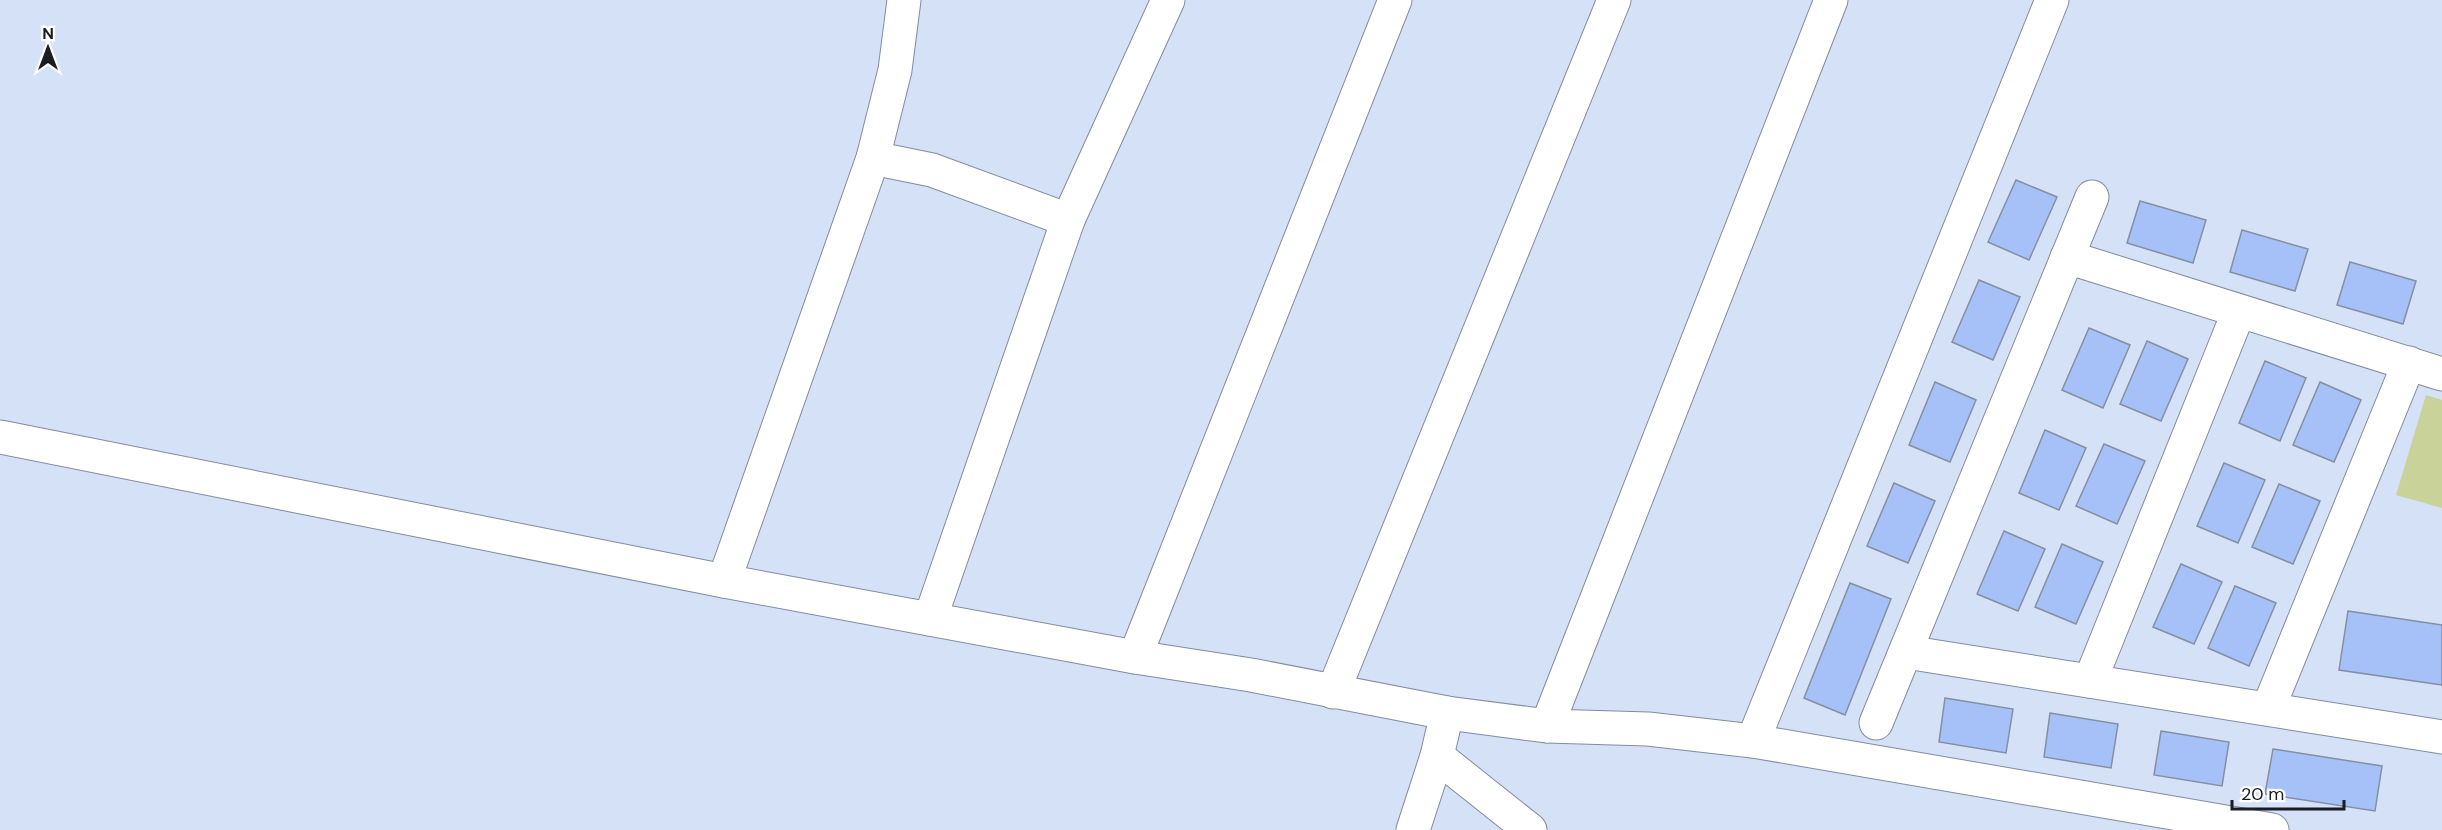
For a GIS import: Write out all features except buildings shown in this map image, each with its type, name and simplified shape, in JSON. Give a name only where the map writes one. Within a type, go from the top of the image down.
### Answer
[{"type":"street","points":[[724,581],[873,158],[895,70],[904,0]]},
{"type":"street","points":[[930,620],[1068,220],[1168,0]]},
{"type":"street","points":[[1135,657],[1395,0]]},
{"type":"street","points":[[1333,692],[1614,0]]},
{"type":"street","points":[[1547,726],[1831,0]]},
{"type":"street","points":[[1753,741],[2052,0]]},
{"type":"street","points":[[873,158],[932,170],[1068,220]]},
{"type":"street","points":[[1876,723],[2092,197]]},
{"type":"street","points":[[2067,257],[2442,374]]},
{"type":"street","points":[[2090,681],[2239,311]]},
{"type":"street","points":[[2268,710],[2409,363]]},
{"type":"street","points":[[0,437],[724,581],[1135,657],[1251,675],[1447,713],[1547,726],[1648,729],[1753,741],[2272,830]]},
{"type":"street","points":[[1906,652],[2442,737]]},
{"type":"street","points":[[1413,830],[1437,756],[1447,713]]},
{"type":"street","points":[[1437,756],[1530,830]]},
{"type":"green space","points":[[2426,395],[2442,400],[2442,508],[2396,495]]}]
